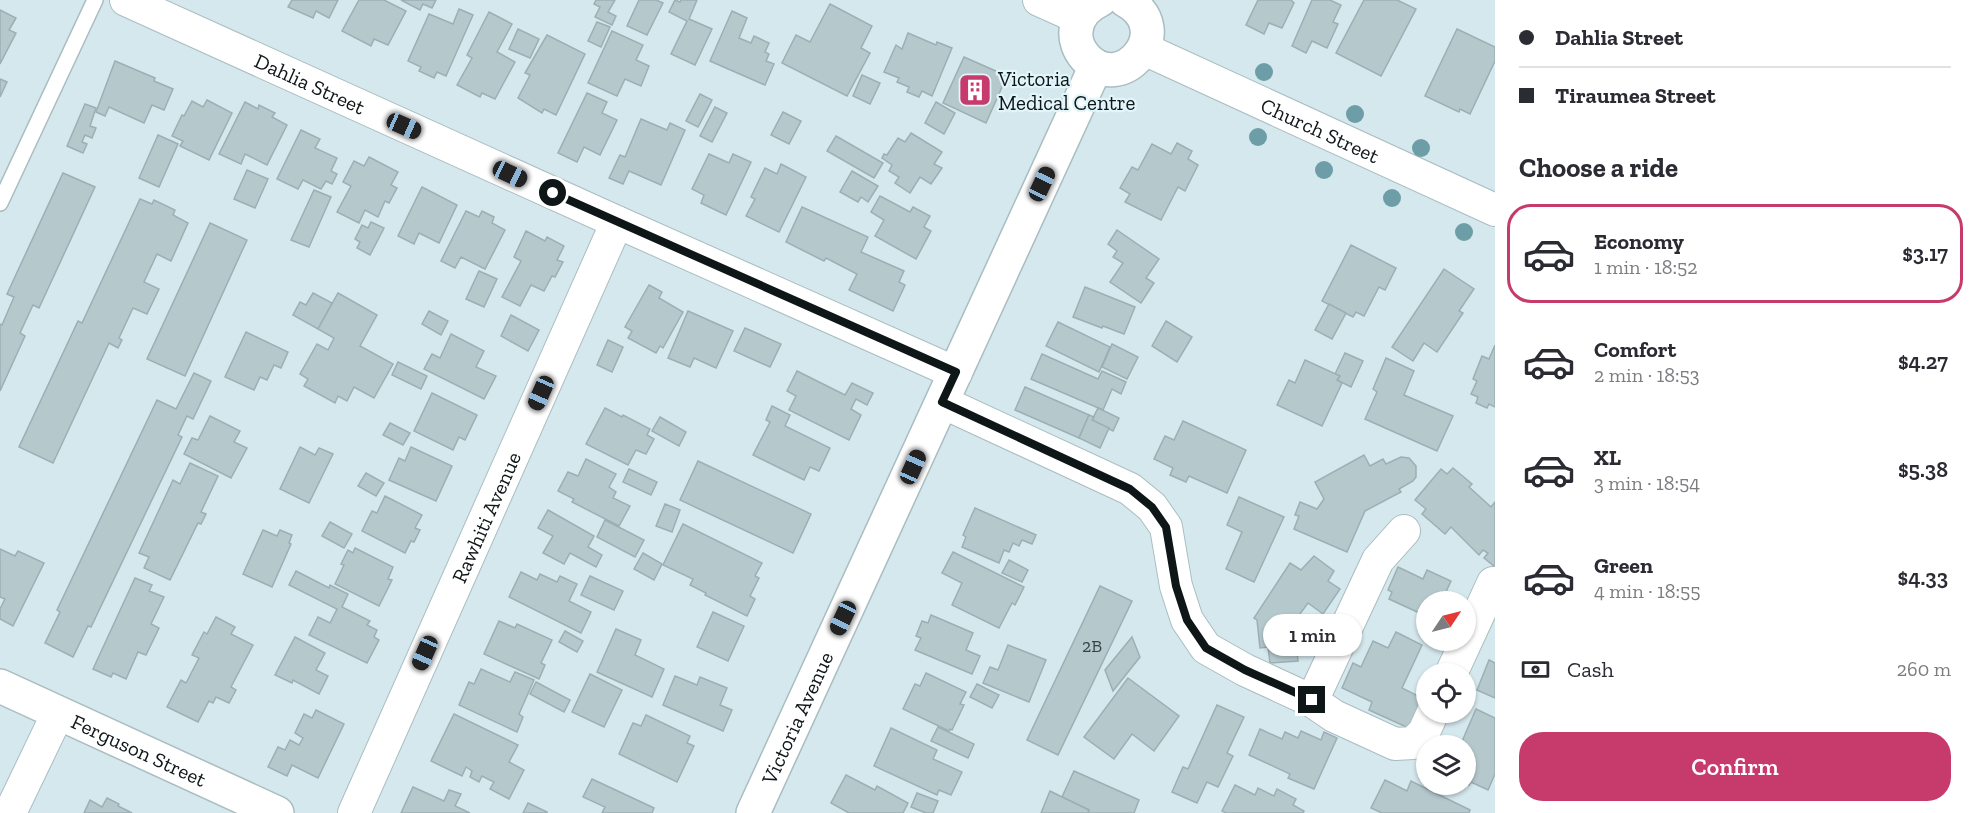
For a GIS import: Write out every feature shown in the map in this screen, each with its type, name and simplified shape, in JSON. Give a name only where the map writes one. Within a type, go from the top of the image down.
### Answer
[{"type":"street","name":"Dahlia Street","points":[[126,0],[956,372]]},
{"type":"street","points":[[1039,0],[1068,13],[1089,11]]},
{"type":"street","points":[[1089,11],[1076,32],[1081,52],[1096,66],[1118,69],[1138,58],[1147,38],[1147,27],[1143,16],[1136,7],[1125,0]]},
{"type":"street","name":"Church Street","points":[[1144,49],[1495,210]]},
{"type":"street","name":"Victoria Avenue","points":[[753,813],[1096,66]]},
{"type":"street","name":"Rawhiti Avenue","points":[[354,813],[617,222]]},
{"type":"street","points":[[942,402],[1130,489],[1152,507],[1166,527],[1176,586],[1187,620],[1206,648],[1245,670],[1312,700],[1334,716],[1395,744],[1413,743],[1424,732],[1428,723]]},
{"type":"street","points":[[1312,700],[1378,560],[1404,531]]},
{"type":"street","points":[[1456,663],[1493,584]]},
{"type":"street","name":"Ferguson Street","points":[[0,686],[278,813]]},
{"type":"street","points":[[10,813],[58,713]]},
{"type":"lane","points":[[0,202],[95,0]]},
{"type":"building","points":[[292,0],[338,0],[329,18],[316,11],[313,18],[288,7]]},
{"type":"building","points":[[359,0],[384,0],[406,11],[388,45],[374,39],[371,46],[342,31]]},
{"type":"building","points":[[401,0],[436,0],[432,8],[423,4],[420,10]]},
{"type":"building","points":[[596,0],[615,0],[608,12],[616,16],[612,25],[595,17],[600,7],[594,4]]},
{"type":"building","points":[[639,0],[656,0],[663,3],[647,35],[627,26]]},
{"type":"building","points":[[675,0],[680,2],[681,0],[697,0],[689,19],[712,29],[695,65],[671,54],[687,21],[669,12]]},
{"type":"building","points":[[1258,0],[1291,0],[1294,3],[1282,28],[1269,23],[1264,34],[1246,25]]},
{"type":"building","points":[[1312,0],[1330,0],[1341,5],[1333,22],[1338,24],[1327,48],[1312,41],[1306,53],[1292,46]]},
{"type":"building","points":[[1364,0],[1397,0],[1416,9],[1381,76],[1336,53]]},
{"type":"building","points":[[830,4],[872,26],[861,48],[870,53],[847,96],[782,63],[796,35],[810,42]]},
{"type":"building","points":[[459,9],[473,15],[446,76],[437,72],[434,78],[419,71],[421,67],[408,61],[429,14],[453,24]]},
{"type":"building","points":[[0,10],[16,18],[9,30],[16,33],[0,64]]},
{"type":"building","points":[[732,11],[747,18],[739,38],[751,43],[754,36],[769,43],[765,52],[769,54],[766,61],[774,64],[765,85],[710,61]]},
{"type":"building","points":[[489,12],[512,24],[497,52],[515,62],[495,99],[482,93],[480,97],[457,85],[472,58],[467,55]]},
{"type":"building","points":[[597,22],[610,27],[601,47],[588,41]]},
{"type":"building","points":[[518,29],[539,39],[530,58],[509,49]]},
{"type":"building","points":[[1457,29],[1495,47],[1495,61],[1470,114],[1460,109],[1459,112],[1425,96]]},
{"type":"building","points":[[612,31],[643,45],[636,60],[649,66],[641,86],[625,79],[617,96],[588,83]]},
{"type":"building","points":[[908,33],[936,45],[937,42],[952,48],[932,96],[922,91],[919,97],[907,92],[909,87],[897,82],[899,78],[884,72],[896,45],[902,49]]},
{"type":"building","points":[[547,35],[585,54],[556,115],[544,109],[542,113],[518,98],[530,75],[525,73]]},
{"type":"building","name":"Victoria Medical Centre","points":[[964,57],[1007,76],[986,123],[943,103]]},
{"type":"building","points":[[115,61],[155,78],[154,81],[173,89],[164,110],[152,105],[144,123],[109,107],[105,116],[96,112]]},
{"type":"building","points":[[862,75],[880,83],[870,104],[853,96]]},
{"type":"building","points":[[0,79],[7,82],[0,97]]},
{"type":"building","points":[[587,93],[607,102],[602,113],[617,120],[600,155],[584,147],[577,162],[558,153]]},
{"type":"building","points":[[700,94],[712,100],[698,127],[686,121]]},
{"type":"building","points":[[207,100],[232,113],[209,160],[180,146],[183,141],[172,136],[192,101],[203,107]]},
{"type":"building","points":[[245,102],[258,109],[259,105],[275,113],[272,117],[287,125],[267,165],[245,154],[241,164],[219,154]]},
{"type":"building","points":[[936,102],[955,113],[944,134],[925,123]]},
{"type":"building","points":[[85,104],[96,108],[90,126],[96,128],[92,138],[85,135],[82,142],[87,144],[83,153],[67,146]]},
{"type":"building","points":[[715,107],[727,113],[712,142],[700,136]]},
{"type":"building","points":[[783,112],[801,121],[789,144],[771,135]]},
{"type":"building","points":[[641,119],[667,130],[670,123],[685,130],[661,185],[629,171],[623,184],[609,178],[620,155],[625,157]]},
{"type":"building","points":[[301,130],[320,139],[315,148],[337,158],[331,171],[337,174],[332,184],[326,181],[321,189],[303,180],[298,189],[277,179]]},
{"type":"building","points":[[911,133],[942,152],[934,164],[942,168],[931,184],[920,177],[910,193],[895,183],[899,177],[889,171],[892,165],[882,158],[884,154],[887,155],[898,138],[905,142]]},
{"type":"building","points":[[158,135],[178,144],[159,187],[139,178]]},
{"type":"building","points":[[836,136],[883,163],[874,178],[827,151]]},
{"type":"building","points":[[1177,143],[1192,151],[1188,159],[1198,165],[1185,191],[1178,187],[1161,220],[1125,202],[1130,194],[1120,188],[1132,167],[1138,170],[1152,144],[1171,154]]},
{"type":"building","points":[[709,154],[729,163],[733,154],[751,162],[726,215],[701,203],[704,195],[692,189]]},
{"type":"building","points":[[369,157],[398,172],[391,185],[397,188],[389,203],[385,201],[378,217],[365,210],[359,223],[337,212],[351,186],[343,182],[354,161],[364,166]]},
{"type":"building","points":[[781,164],[806,177],[779,232],[746,216],[755,199],[751,197],[765,168],[777,174]]},
{"type":"building","points":[[247,170],[268,179],[255,208],[234,199]]},
{"type":"building","points":[[852,171],[878,186],[868,202],[861,197],[858,202],[840,192]]},
{"type":"building","points":[[63,173],[95,187],[39,308],[33,305],[20,333],[25,336],[0,391],[0,324],[2,325],[14,297],[7,294]]},
{"type":"building","points":[[422,187],[457,205],[439,243],[419,233],[414,244],[398,236]]},
{"type":"building","points":[[314,190],[331,197],[309,247],[291,240]]},
{"type":"building","points":[[880,196],[910,212],[913,207],[930,216],[924,227],[931,231],[916,259],[875,236],[884,220],[871,212]]},
{"type":"building","points":[[140,199],[152,204],[154,200],[175,210],[173,215],[188,223],[171,261],[157,254],[144,282],[159,289],[147,314],[133,308],[119,338],[122,340],[118,348],[109,343],[53,463],[19,447],[78,321],[82,323]]},
{"type":"building","points":[[802,207],[868,237],[861,252],[904,271],[899,282],[905,285],[893,311],[849,290],[857,274],[826,258],[824,261],[786,242]]},
{"type":"building","points":[[466,211],[479,217],[482,211],[494,217],[492,223],[505,230],[485,269],[461,257],[455,268],[441,261]]},
{"type":"building","points":[[371,222],[384,228],[370,255],[357,248],[360,242],[355,239],[362,225],[368,228]]},
{"type":"building","points":[[210,223],[247,240],[185,376],[147,359]]},
{"type":"building","points":[[1117,230],[1159,259],[1146,278],[1154,283],[1141,303],[1110,282],[1123,263],[1113,257],[1117,251],[1108,244]]},
{"type":"building","points":[[526,231],[545,241],[547,237],[564,246],[557,260],[563,262],[544,291],[531,285],[520,306],[502,297],[521,261],[514,257]]},
{"type":"building","points":[[1351,245],[1396,268],[1385,290],[1379,287],[1364,316],[1356,312],[1353,317],[1322,301]]},
{"type":"building","points":[[1444,269],[1474,289],[1459,311],[1463,313],[1437,352],[1424,343],[1413,361],[1392,347]]},
{"type":"building","points":[[479,271],[497,279],[484,307],[466,299]]},
{"type":"building","points":[[649,285],[662,292],[659,298],[683,312],[663,348],[660,346],[656,353],[628,338],[632,331],[625,327]]},
{"type":"building","points":[[1085,287],[1135,307],[1124,334],[1073,317]]},
{"type":"building","points":[[313,293],[332,303],[318,329],[293,315],[300,302],[306,305]]},
{"type":"building","points":[[338,293],[377,315],[360,346],[393,364],[374,398],[354,387],[347,401],[338,396],[335,403],[304,386],[308,379],[300,374],[317,344],[328,350],[334,338],[318,329]]},
{"type":"building","points":[[1329,304],[1346,313],[1332,339],[1315,330]]},
{"type":"building","points":[[429,311],[448,321],[441,335],[422,324]]},
{"type":"building","points":[[688,311],[733,331],[716,368],[694,358],[690,367],[668,358]]},
{"type":"building","points":[[511,315],[539,330],[528,351],[501,336]]},
{"type":"building","points":[[1166,321],[1192,337],[1177,362],[1152,346]]},
{"type":"building","points":[[1058,322],[1110,347],[1099,372],[1046,346]]},
{"type":"building","points":[[745,328],[781,344],[770,367],[734,351]]},
{"type":"building","points":[[246,332],[288,352],[281,368],[274,365],[267,380],[260,377],[254,390],[225,377]]},
{"type":"building","points":[[451,334],[484,351],[476,367],[496,376],[484,399],[424,369],[432,354],[440,358]]},
{"type":"building","points":[[608,340],[623,347],[612,372],[597,365]]},
{"type":"building","points":[[1112,344],[1138,357],[1127,379],[1102,367]]},
{"type":"building","points":[[1495,345],[1495,407],[1489,404],[1487,408],[1476,403],[1478,397],[1471,394],[1477,381],[1473,379],[1482,356],[1489,359]]},
{"type":"building","points":[[1345,353],[1363,361],[1351,387],[1337,380],[1340,376],[1335,374]]},
{"type":"building","points":[[1042,354],[1098,379],[1102,371],[1126,382],[1121,394],[1112,389],[1103,410],[1031,379]]},
{"type":"building","points":[[1386,358],[1414,371],[1404,395],[1453,416],[1437,451],[1365,419],[1377,392],[1373,389]]},
{"type":"building","points":[[1305,360],[1340,376],[1337,380],[1342,383],[1322,426],[1277,405],[1289,380],[1295,383]]},
{"type":"building","points":[[398,362],[427,376],[421,389],[392,375]]},
{"type":"building","points":[[797,371],[845,395],[852,383],[873,393],[867,405],[856,399],[851,409],[861,415],[849,440],[789,410],[796,396],[787,391]]},
{"type":"building","points":[[194,373],[211,381],[193,419],[187,416],[178,435],[182,437],[91,627],[88,626],[73,657],[45,643],[60,612],[57,610],[157,400],[176,409]]},
{"type":"building","points":[[1025,387],[1089,415],[1079,438],[1015,410]]},
{"type":"building","points":[[432,393],[477,415],[465,440],[459,437],[453,450],[414,431]]},
{"type":"building","points":[[772,406],[790,415],[785,426],[830,448],[819,471],[810,467],[804,480],[753,455],[770,422],[766,420]]},
{"type":"building","points":[[605,408],[650,429],[647,435],[654,439],[646,454],[636,450],[628,465],[586,444]]},
{"type":"building","points":[[1098,408],[1119,418],[1113,431],[1092,420]]},
{"type":"building","points":[[1089,415],[1094,417],[1092,420],[1109,428],[1100,448],[1079,438]]},
{"type":"building","points":[[210,416],[240,431],[234,442],[247,448],[231,478],[184,454],[192,438],[198,440]]},
{"type":"building","points":[[660,417],[686,432],[679,446],[652,431]]},
{"type":"building","points":[[1183,421],[1246,450],[1227,493],[1189,476],[1186,482],[1170,475],[1173,468],[1154,459],[1165,436],[1174,440]]},
{"type":"building","points":[[390,423],[410,433],[403,445],[383,435]]},
{"type":"building","points":[[300,447],[315,455],[319,448],[333,454],[309,503],[280,489]]},
{"type":"building","points":[[411,447],[452,466],[436,501],[389,480],[399,458],[405,461]]},
{"type":"building","points":[[1364,455],[1370,466],[1383,459],[1386,464],[1401,457],[1409,458],[1416,466],[1416,477],[1399,489],[1401,492],[1365,511],[1347,552],[1294,529],[1299,516],[1295,515],[1300,502],[1317,509],[1324,499],[1315,482]]},
{"type":"building","points":[[586,459],[616,474],[609,487],[616,492],[613,498],[630,506],[619,526],[572,502],[574,499],[558,491],[568,472],[578,476]]},
{"type":"building","points":[[698,461],[811,514],[793,553],[680,500]]},
{"type":"building","points":[[190,463],[218,476],[201,512],[206,514],[201,524],[198,523],[170,580],[144,568],[149,557],[139,553],[173,480],[180,484]]},
{"type":"building","points":[[1453,468],[1472,484],[1469,487],[1491,507],[1495,502],[1495,567],[1484,558],[1488,553],[1483,550],[1479,555],[1451,527],[1445,534],[1422,514],[1426,509],[1415,500],[1441,469],[1447,474]]},
{"type":"building","points":[[629,469],[657,482],[651,495],[623,482]]},
{"type":"building","points":[[366,473],[384,483],[376,496],[358,486]]},
{"type":"building","points":[[385,496],[422,515],[415,528],[420,530],[405,553],[362,531],[372,511],[377,513]]},
{"type":"building","points":[[1239,497],[1284,517],[1254,582],[1226,569],[1242,532],[1227,525]]},
{"type":"building","points":[[665,504],[680,510],[672,532],[656,526]]},
{"type":"building","points":[[975,508],[1036,535],[1032,544],[1022,540],[1019,546],[1013,543],[1009,552],[1004,550],[999,563],[962,547],[966,537],[963,535]]},
{"type":"building","points":[[548,510],[594,536],[588,547],[602,555],[596,567],[570,553],[564,564],[543,553],[553,536],[538,528]]},
{"type":"building","points":[[605,520],[644,540],[635,557],[597,537]]},
{"type":"building","points":[[330,522],[352,534],[344,548],[322,536]]},
{"type":"building","points":[[683,524],[762,563],[755,576],[759,578],[750,596],[755,599],[747,616],[705,595],[706,593],[690,585],[693,579],[663,565]]},
{"type":"building","points":[[263,530],[277,536],[280,530],[292,535],[289,543],[291,544],[272,587],[243,574]]},
{"type":"building","points":[[355,548],[393,567],[388,579],[392,580],[379,606],[335,584],[348,550],[353,553]]},
{"type":"building","points":[[0,549],[15,556],[18,551],[44,563],[13,626],[0,619],[0,609],[5,599],[0,597]]},
{"type":"building","points":[[953,552],[1024,587],[1015,605],[1012,603],[999,628],[952,605],[962,583],[942,573]]},
{"type":"building","points":[[643,553],[662,564],[654,580],[634,569]]},
{"type":"building","points":[[1314,556],[1334,571],[1328,581],[1340,589],[1323,614],[1308,603],[1294,622],[1298,661],[1270,663],[1268,647],[1260,648],[1257,620],[1254,618],[1290,563],[1301,570]]},
{"type":"building","points":[[1009,560],[1028,570],[1022,582],[1002,573]]},
{"type":"building","points":[[1398,567],[1423,579],[1427,570],[1451,581],[1446,591],[1416,591],[1416,611],[1389,599],[1392,592],[1388,590]]},
{"type":"building","points":[[296,571],[329,588],[330,585],[348,594],[342,607],[370,621],[367,625],[377,630],[374,637],[379,640],[367,663],[309,635],[318,617],[330,623],[337,609],[289,585]]},
{"type":"building","points":[[521,572],[537,580],[540,574],[557,582],[560,576],[577,584],[569,601],[591,612],[581,633],[509,597]]},
{"type":"building","points":[[590,576],[623,591],[614,610],[581,595]]},
{"type":"building","points":[[135,578],[152,585],[149,591],[164,597],[151,624],[159,628],[146,655],[138,652],[126,679],[113,673],[111,677],[93,669]]},
{"type":"building","points":[[1100,586],[1132,601],[1058,755],[1027,740]]},
{"type":"building","points":[[713,612],[744,626],[728,661],[697,647]]},
{"type":"building","points":[[931,615],[973,633],[966,650],[980,656],[972,674],[915,650],[921,638],[916,636],[922,621],[928,623]]},
{"type":"building","points":[[216,617],[235,627],[231,634],[253,645],[231,687],[236,690],[229,703],[216,697],[213,703],[209,701],[198,722],[167,707],[181,680],[186,683],[199,658],[192,655],[204,632],[207,634]]},
{"type":"building","points":[[499,621],[515,628],[517,624],[552,640],[541,663],[545,665],[539,679],[484,654]]},
{"type":"building","points":[[616,629],[641,640],[635,655],[664,669],[652,697],[597,672]]},
{"type":"building","points":[[565,631],[583,641],[577,652],[559,642]]},
{"type":"building","points":[[1396,632],[1416,642],[1416,651],[1419,651],[1402,688],[1416,695],[1416,723],[1413,730],[1369,710],[1372,702],[1342,688],[1353,663],[1361,667],[1373,641],[1388,648]]},
{"type":"building","points":[[295,637],[325,653],[316,670],[328,676],[319,694],[293,680],[292,683],[275,675]]},
{"type":"building","points":[[1132,637],[1140,657],[1113,691],[1105,670]]},
{"type":"building","points":[[1008,645],[1046,660],[1029,702],[983,683],[990,667],[998,670]]},
{"type":"building","points":[[1489,660],[1495,663],[1495,698],[1477,690]]},
{"type":"building","points":[[481,669],[510,682],[515,672],[534,680],[519,714],[523,717],[517,732],[459,705],[469,682],[474,684]]},
{"type":"building","points":[[926,673],[966,692],[960,704],[964,705],[952,730],[949,731],[903,709],[915,684],[920,686]]},
{"type":"building","points":[[590,674],[622,690],[604,727],[572,712]]},
{"type":"building","points":[[675,676],[697,685],[700,677],[727,688],[720,705],[732,710],[723,731],[663,705]]},
{"type":"building","points":[[1128,678],[1179,716],[1154,751],[1132,734],[1114,759],[1084,737]]},
{"type":"building","points":[[536,682],[570,700],[564,712],[530,694]]},
{"type":"building","points":[[977,684],[999,695],[992,708],[970,697]]},
{"type":"building","points":[[1217,705],[1244,717],[1227,753],[1233,756],[1218,787],[1207,782],[1197,803],[1172,792],[1183,767],[1188,769]]},
{"type":"building","points":[[1476,709],[1495,718],[1495,774],[1488,790],[1476,784],[1476,735],[1465,735],[1470,723],[1476,723]]},
{"type":"building","points":[[316,710],[344,724],[318,778],[292,765],[287,776],[268,767],[278,747],[285,750],[290,740],[299,745],[303,738],[295,733],[304,714],[312,718]]},
{"type":"building","points":[[454,714],[518,745],[509,762],[524,770],[509,799],[490,789],[494,782],[482,776],[479,782],[470,777],[472,771],[466,767],[462,776],[431,761]]},
{"type":"building","points":[[646,715],[690,736],[687,743],[694,746],[677,782],[619,754],[633,723],[641,726]]},
{"type":"building","points":[[938,727],[974,744],[968,758],[931,741]]},
{"type":"building","points":[[891,728],[937,750],[933,759],[962,772],[951,795],[939,790],[937,795],[874,766]]},
{"type":"building","points":[[1260,729],[1282,739],[1285,732],[1298,738],[1301,731],[1321,740],[1324,732],[1337,738],[1314,789],[1288,778],[1290,774],[1249,755]]},
{"type":"building","points":[[1074,771],[1139,800],[1134,813],[1088,813],[1089,810],[1062,797]]},
{"type":"building","points":[[846,775],[875,790],[877,786],[908,803],[903,813],[849,813],[831,803]]},
{"type":"building","points":[[592,779],[654,808],[652,813],[602,813],[605,807],[583,797]]},
{"type":"building","points":[[1385,780],[1407,791],[1411,781],[1416,783],[1416,795],[1439,795],[1470,810],[1469,813],[1382,813],[1371,808]]},
{"type":"building","points":[[1235,785],[1255,795],[1258,788],[1274,796],[1277,789],[1296,799],[1293,805],[1304,811],[1303,813],[1226,813],[1222,811]]},
{"type":"building","points":[[413,787],[444,801],[449,790],[461,794],[455,806],[470,813],[401,813]]},
{"type":"building","points":[[1050,791],[1089,810],[1088,813],[1041,813]]},
{"type":"building","points":[[917,793],[938,801],[933,813],[926,813],[911,807]]},
{"type":"building","points":[[107,798],[132,813],[84,813],[90,800],[102,807]]},
{"type":"building","points":[[528,803],[547,812],[547,813],[523,813]]},
{"type":"place","name":"Victoria Medical Centre","points":[[975,90]]},
{"type":"route","points":[[553,193],[956,372],[942,402],[1130,489],[1152,507],[1166,527],[1176,586],[1187,620],[1206,648],[1245,670],[1312,700]]}]
